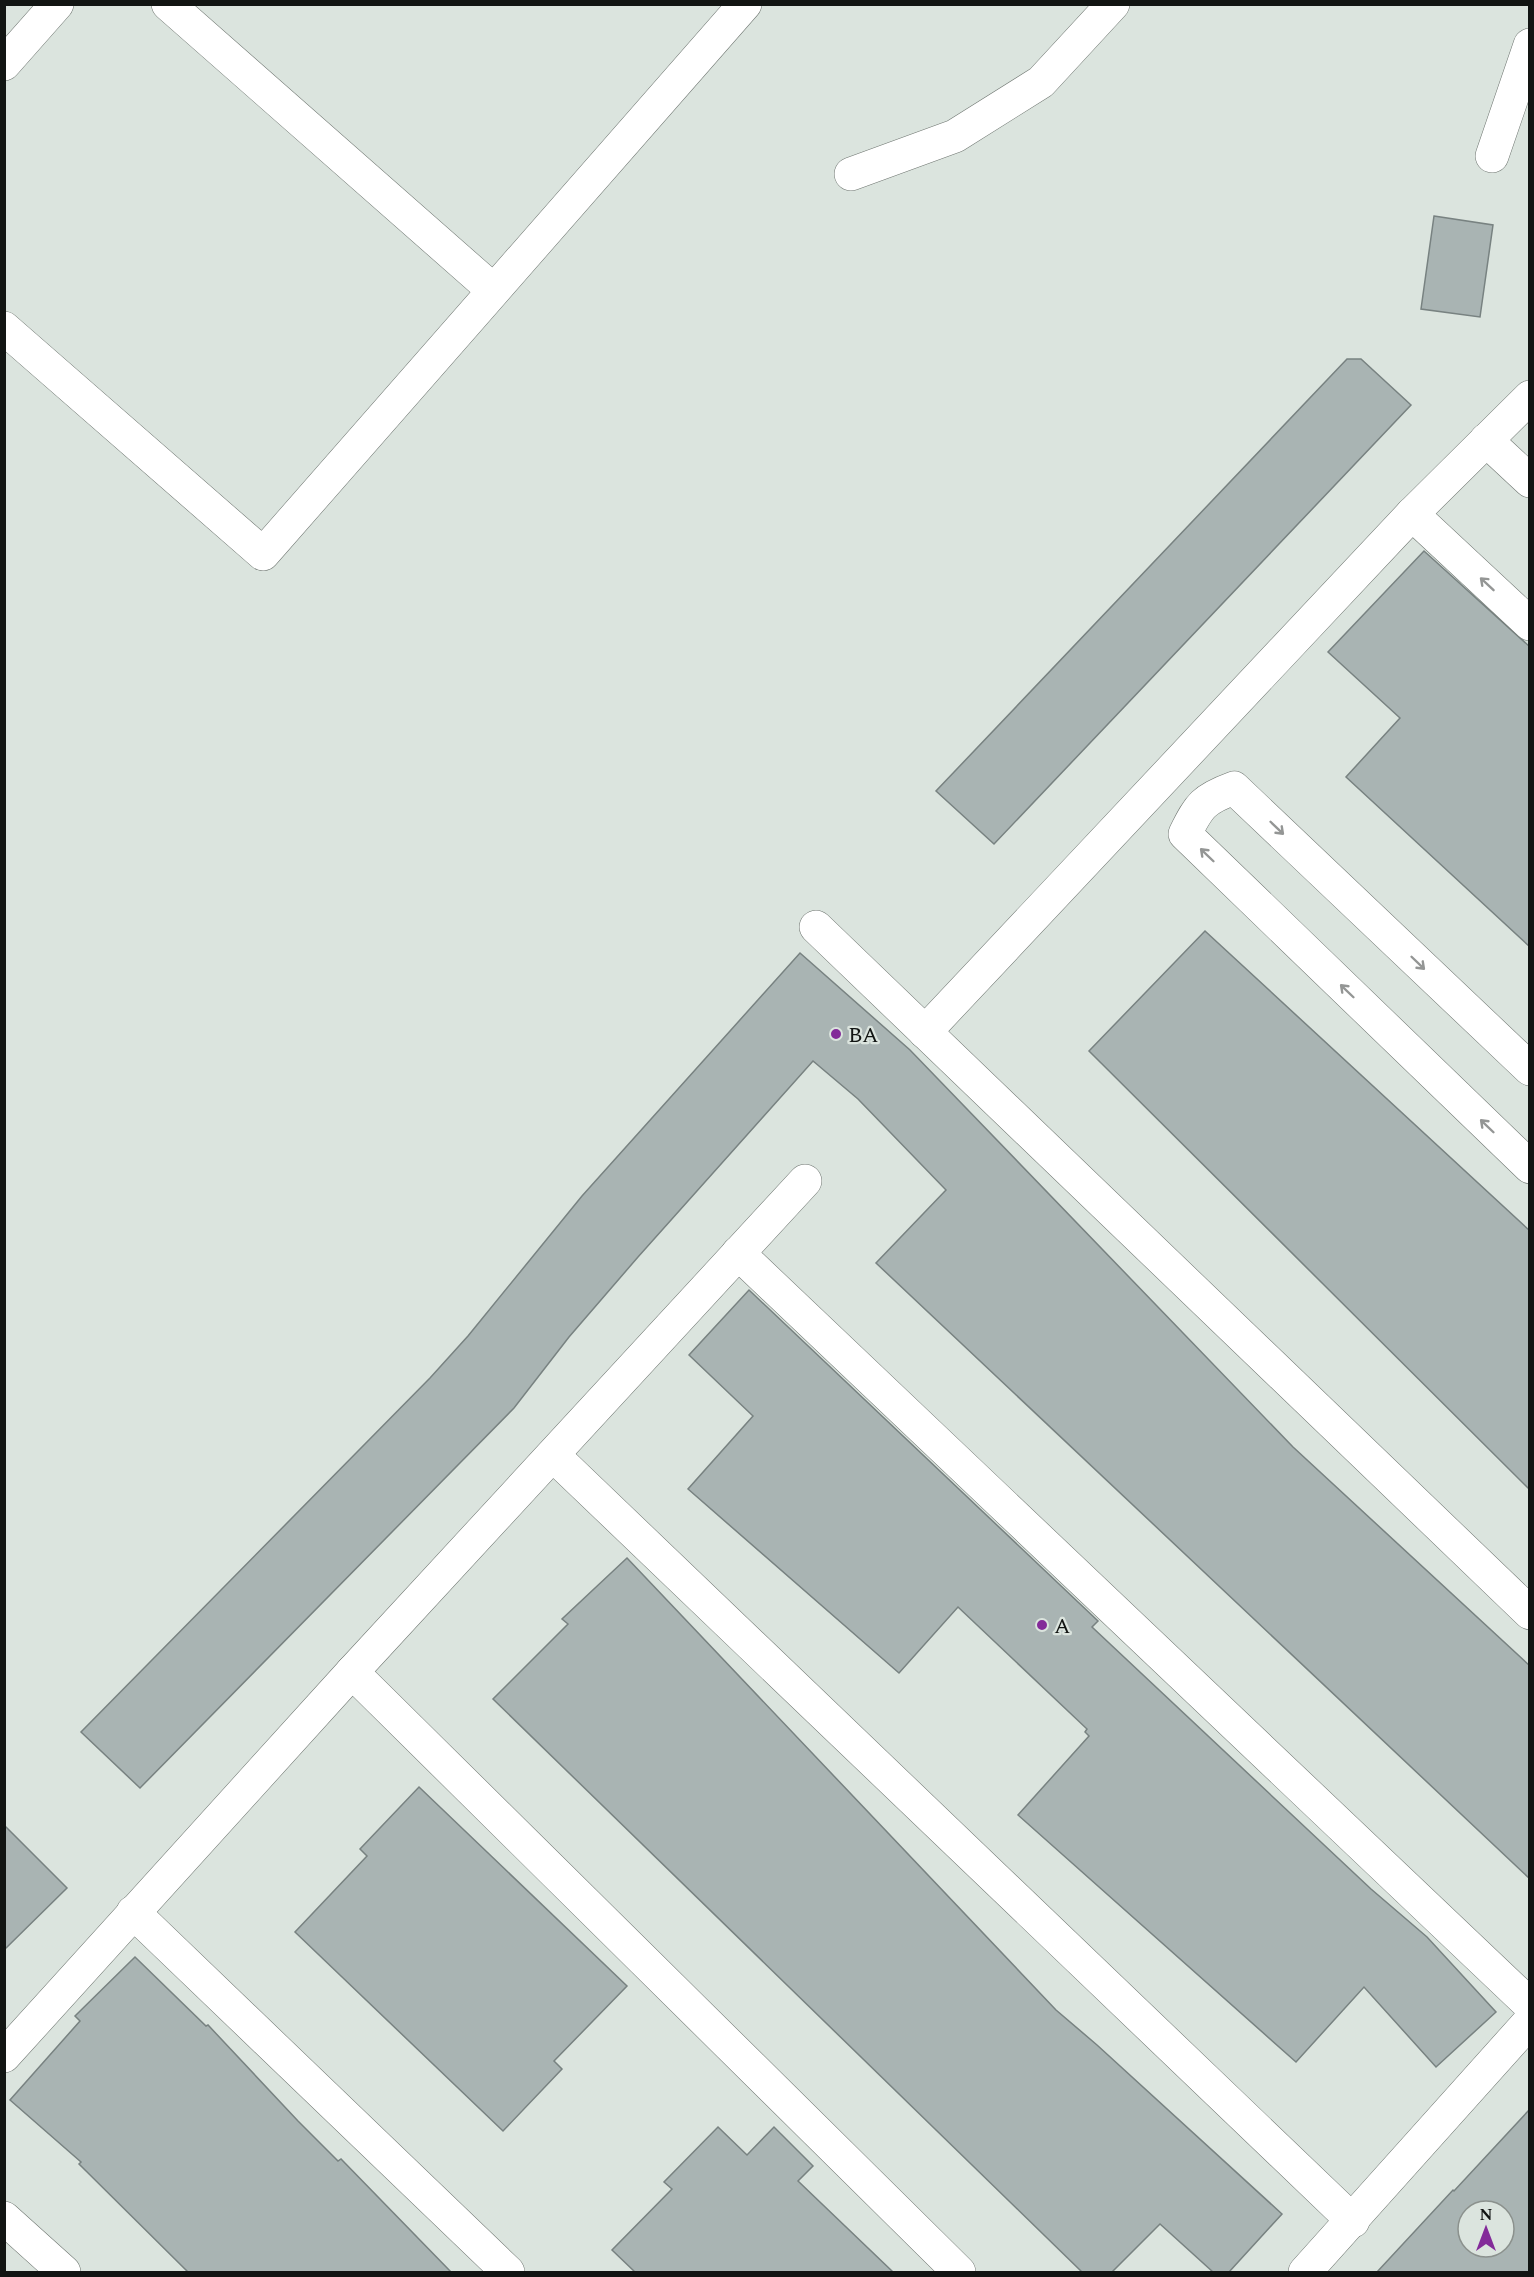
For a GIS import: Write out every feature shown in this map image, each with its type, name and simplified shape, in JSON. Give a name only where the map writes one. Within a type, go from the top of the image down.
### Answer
[{"type":"street","points":[[4,64],[57,4]]},
{"type":"street","points":[[168,4],[493,290]]},
{"type":"street","points":[[851,174],[955,136],[1041,82],[1113,4]]},
{"type":"street","points":[[4,328],[263,554],[736,8]]},
{"type":"street","points":[[1492,156],[1530,45]]},
{"type":"street","points":[[925,1032],[1412,514],[1530,397]]},
{"type":"street","points":[[1486,440],[1530,482]]},
{"type":"street","points":[[1412,514],[1530,624]]},
{"type":"street","points":[[1530,1069],[1234,788],[1214,796],[1197,810],[1185,834],[1530,1167]]},
{"type":"street","points":[[816,927],[1530,1613]]},
{"type":"street","points":[[4,2056],[352,1672],[805,1181]]},
{"type":"street","points":[[738,1253],[1530,2005]]},
{"type":"street","points":[[553,1455],[1353,2221]]},
{"type":"street","points":[[352,1672],[960,2272]]},
{"type":"street","points":[[133,1912],[508,2272]]},
{"type":"street","points":[[1305,2272],[1530,2021]]},
{"type":"street","points":[[4,2218],[64,2272]]},
{"type":"building","points":[[1434,216],[1493,225],[1480,317],[1421,309]]},
{"type":"building","points":[[1347,359],[1361,359],[1411,405],[994,844],[936,791]]},
{"type":"building","points":[[1424,551],[1530,647],[1530,947],[1346,777],[1400,718],[1328,652]]},
{"type":"building","points":[[1205,931],[1530,1231],[1530,1490],[1089,1051]]},
{"type":"building","points":[[800,953],[910,1050],[1293,1447],[1530,1666],[1530,1879],[876,1263],[946,1190],[858,1099],[813,1061],[569,1337],[514,1408],[140,1788],[81,1732],[430,1378],[468,1336],[582,1196]]},
{"type":"building","points":[[749,1290],[1098,1621],[1092,1627],[1371,1889],[1427,1937],[1496,2012],[1436,2067],[1364,1987],[1296,2062],[1018,1815],[1089,1736],[1085,1732],[1087,1729],[958,1607],[899,1673],[688,1489],[753,1416],[689,1355]]},
{"type":"building","points":[[627,1558],[1056,2010],[1282,2214],[1229,2272],[1213,2272],[1160,2224],[1112,2272],[1082,2272],[493,1699],[568,1624],[562,1619]]},
{"type":"building","points":[[419,1787],[627,1986],[554,2061],[562,2069],[503,2131],[295,1932],[367,1856],[360,1849]]},
{"type":"building","points":[[4,1825],[67,1888],[4,1950]]},
{"type":"building","points":[[135,1957],[206,2026],[208,2025],[298,2121],[338,2161],[341,2159],[451,2272],[188,2272],[79,2164],[81,2162],[10,2100],[80,2021],[75,2016]]},
{"type":"building","points":[[1530,2109],[1530,2272],[1377,2272]]},
{"type":"building","points":[[718,2127],[747,2155],[774,2127],[813,2166],[798,2181],[893,2272],[635,2272],[612,2250],[672,2189],[664,2182]]},
{"type":"place","name":"BA","points":[[836,1034]]},
{"type":"place","name":"A","points":[[1042,1625]]}]
